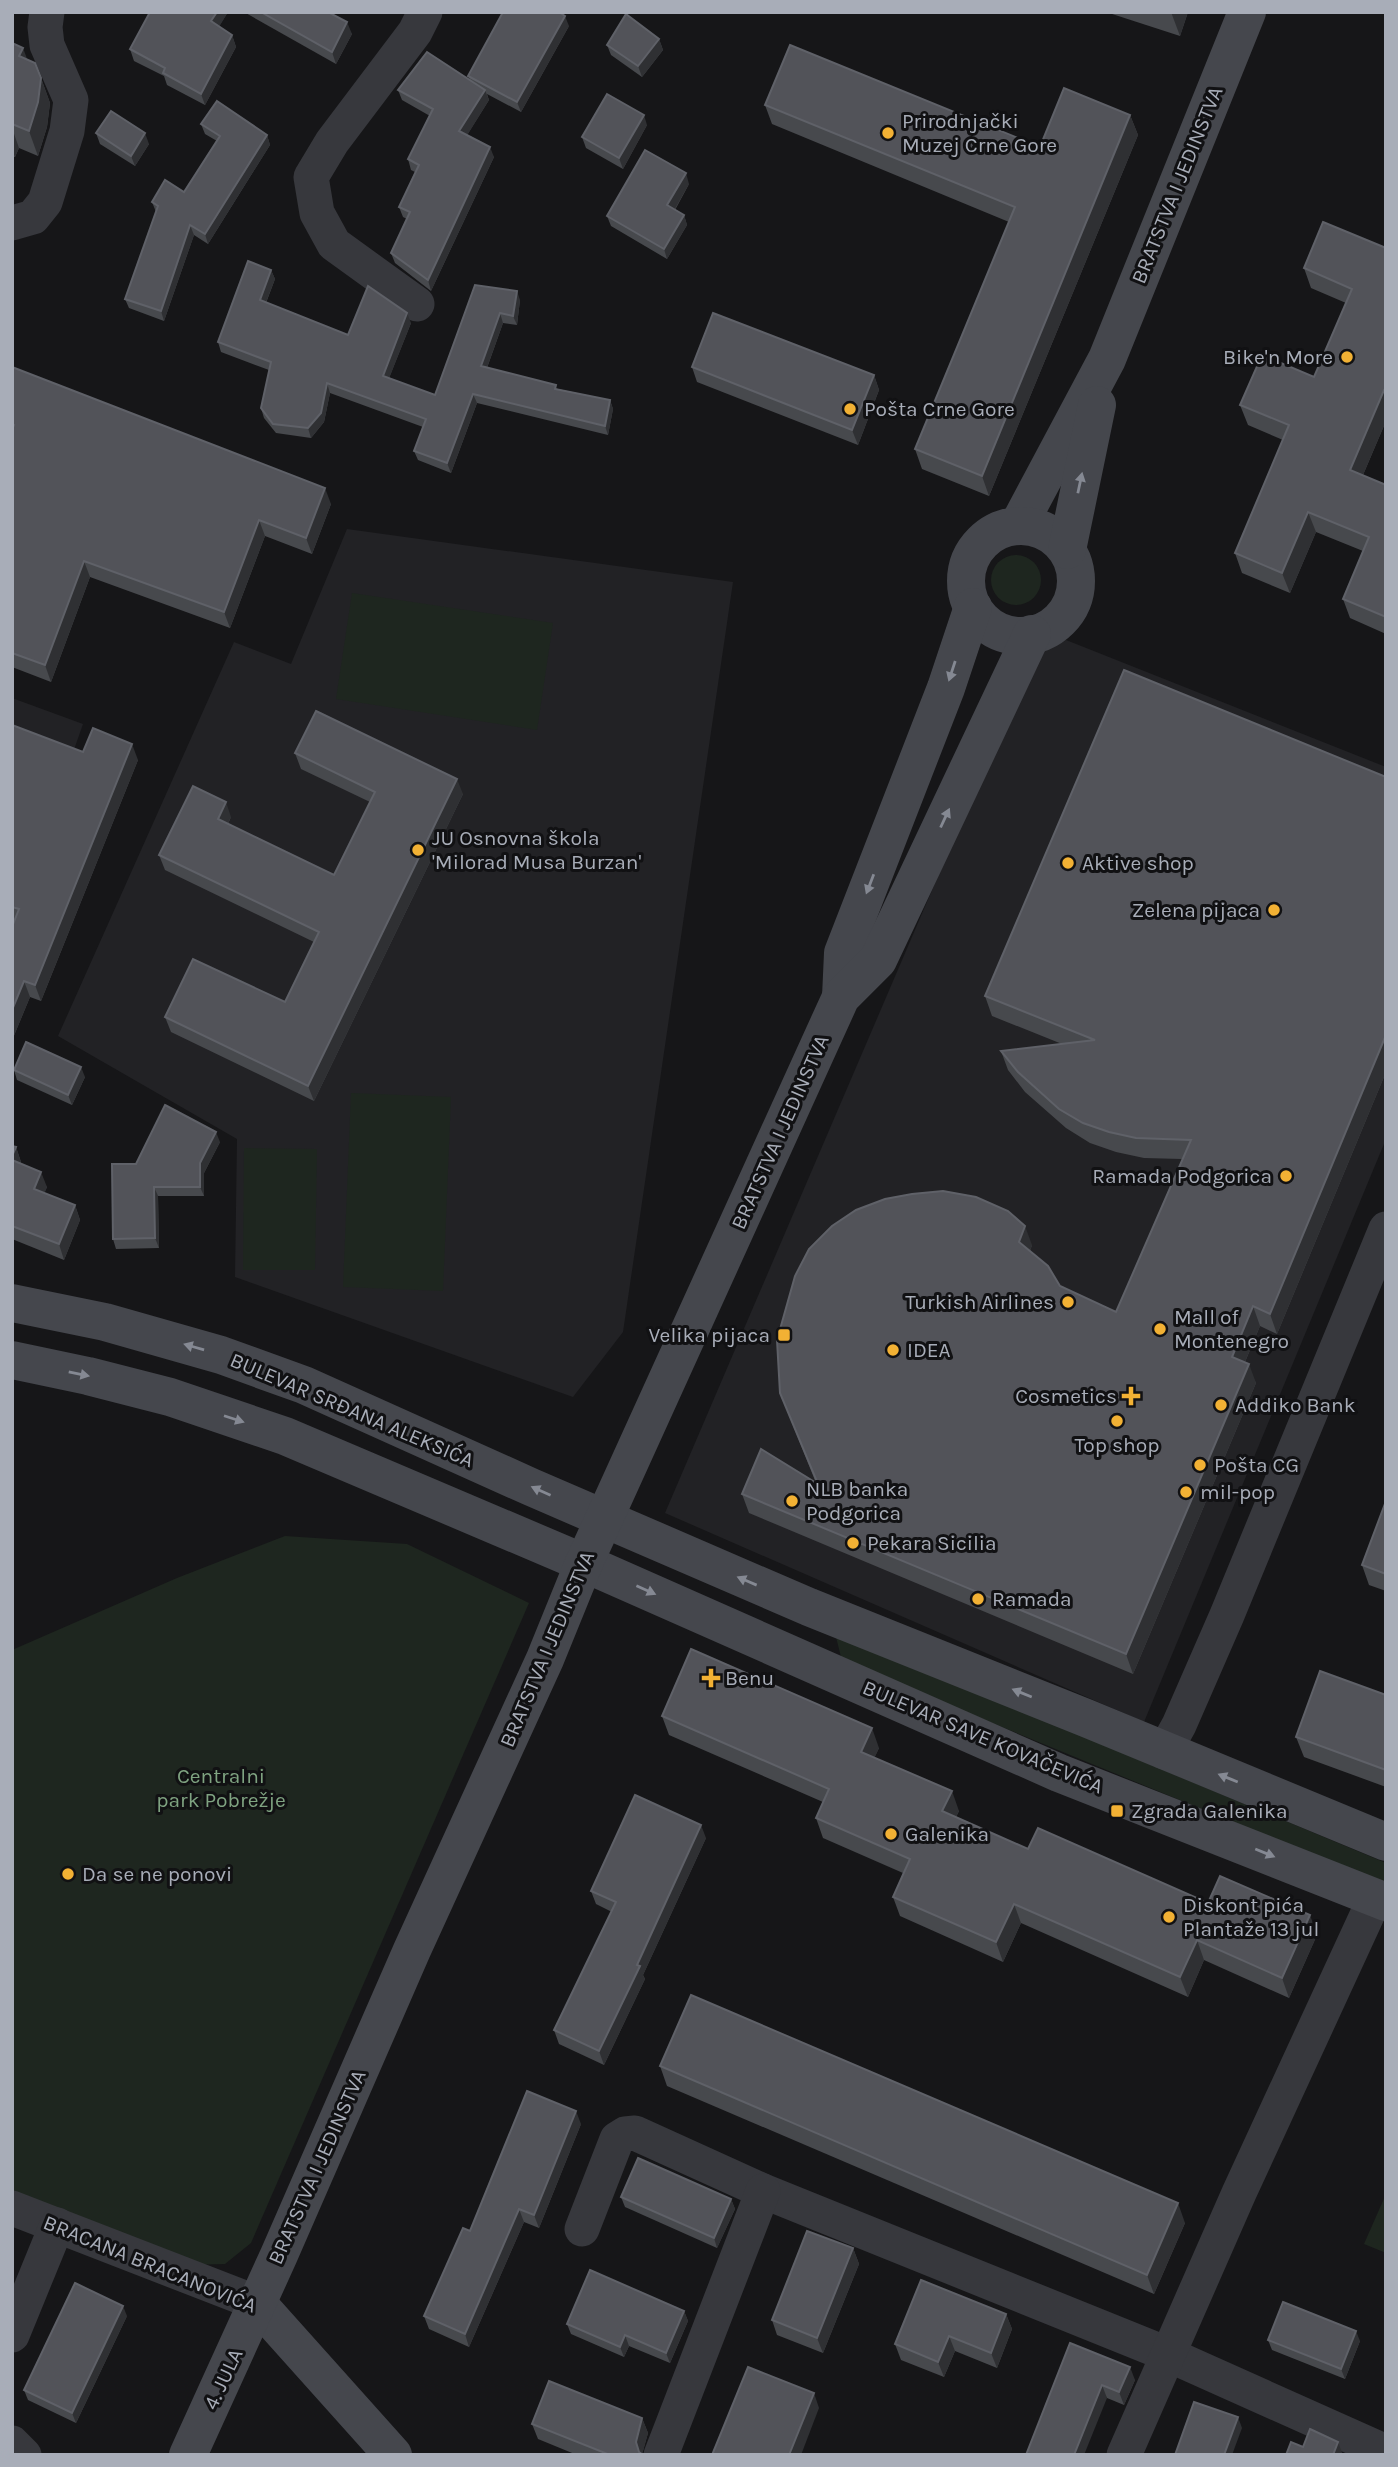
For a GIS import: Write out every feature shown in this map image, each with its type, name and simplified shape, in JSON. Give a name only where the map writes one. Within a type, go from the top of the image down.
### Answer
[{"type":"main road","name":"BRATSTVA I JEDINSTVA","points":[[1018,526],[1107,359],[1247,12]]},
{"type":"main road","name":"BRATSTVA I JEDINSTVA","points":[[1067,550],[1107,359]]},
{"type":"main road","points":[[1018,526],[1037,528],[1054,536],[1067,550],[1076,576],[1072,603],[1062,617],[1049,628],[1032,634],[1015,635],[998,630],[984,621],[973,607],[967,590],[967,572],[973,555],[984,540],[1000,530],[1018,526]]},
{"type":"main road","name":"BRATSTVA I JEDINSTVA","points":[[257,2304],[412,1950],[540,1670],[603,1519],[836,1007],[844,953],[946,688],[973,607]]},
{"type":"main road","name":"BRATSTVA I JEDINSTVA","points":[[836,1007],[878,960],[1032,634]]},
{"type":"main road","name":"BULEVAR SRĐANA ALEKSIĆA","points":[[12,1303],[105,1322],[233,1359],[304,1385],[603,1519]]},
{"type":"main road","points":[[12,1360],[170,1397],[285,1436],[584,1563]]},
{"type":"main road","points":[[603,1519],[809,1607],[1086,1717],[1164,1752],[1386,1842]]},
{"type":"main road","name":"BULEVAR SAVE KOVAČEVIĆA","points":[[584,1563],[1059,1773],[1380,1900]]},
{"type":"main road","name":"4. JULA","points":[[188,2455],[257,2304]]},
{"type":"main road","name":"BRACANA BRACANOVIĆA","points":[[257,2304],[393,2455]]},
{"type":"street","points":[[12,223],[33,217],[45,202],[67,131],[71,100],[47,46],[44,27],[47,12]]},
{"type":"street","points":[[417,304],[334,244],[317,213],[311,177],[332,142],[415,33],[425,12]]},
{"type":"street","points":[[1164,1752],[1179,1725],[1227,1615],[1386,1229]]},
{"type":"street","points":[[1124,2455],[1281,2099],[1380,1900]]},
{"type":"street","points":[[582,2230],[617,2139],[625,2134],[635,2133],[763,2191],[1167,2354],[1386,2452]]},
{"type":"street","points":[[661,2455],[763,2191]]},
{"type":"street","name":"BRACANA BRACANOVIĆA","points":[[12,2208],[257,2304]]},
{"type":"street","points":[[12,2335],[57,2225]]},
{"type":"street","points":[[12,2443],[24,2455]]},
{"type":"shaded area","name":"JU Osnovna škola 'Milorad Musa Burzan'","points":[[347,529],[733,582],[623,1332],[573,1397],[235,1277],[237,1139],[58,1036],[234,642],[291,664]]},
{"type":"shaded area","name":"Ramada Podgorica","points":[[1061,638],[1386,767],[1386,1139],[1144,1722],[665,1513],[1035,650]]},
{"type":"shaded area","points":[[12,698],[83,724],[12,926]]},
{"type":"green space","points":[[1016,555],[1034,562],[1041,580],[1034,598],[1016,605],[998,598],[991,580],[998,562]]},
{"type":"green space","points":[[352,593],[553,623],[537,730],[336,699]]},
{"type":"green space","points":[[351,1093],[451,1097],[443,1291],[343,1287]]},
{"type":"green space","points":[[244,1148],[317,1149],[315,1270],[243,1270]]},
{"type":"green space","name":"Centralni park Pobrežje","points":[[285,1536],[407,1544],[529,1603],[251,2243],[225,2264],[184,2265],[12,2199],[12,1650],[177,1578]]},
{"type":"green space","points":[[835,1633],[1386,1863],[1386,1885],[842,1661]]},
{"type":"green space","points":[[1386,2194],[1386,2253],[1364,2244]]},
{"type":"building","points":[[150,12],[217,12],[211,21],[232,35],[201,94],[163,73],[165,68],[130,49]]},
{"type":"building","points":[[261,12],[328,12],[347,22],[332,52]]},
{"type":"building","points":[[503,12],[559,12],[565,16],[517,102],[468,76]]},
{"type":"building","points":[[626,14],[659,39],[638,66],[607,45]]},
{"type":"building","points":[[12,43],[23,48],[19,56],[35,63],[41,78],[38,102],[29,131],[12,124]]},
{"type":"building","points":[[790,45],[1040,147],[1064,88],[1130,115],[982,476],[915,449],[1015,207],[765,105]]},
{"type":"building","points":[[427,52],[485,90],[459,131],[490,147],[428,280],[391,253],[410,212],[399,207],[419,165],[408,159],[433,109],[398,90]]},
{"type":"building","points":[[607,94],[644,115],[619,158],[582,137]]},
{"type":"building","points":[[217,101],[267,135],[205,234],[190,225],[161,311],[125,299],[158,206],[152,202],[165,180],[184,192],[220,136],[201,124]]},
{"type":"building","points":[[111,111],[145,133],[131,156],[96,133]]},
{"type":"building","points":[[645,150],[686,173],[667,205],[684,215],[664,249],[607,216]]},
{"type":"building","points":[[1323,222],[1386,248],[1386,391],[1384,390],[1350,470],[1386,485],[1386,617],[1343,599],[1369,537],[1308,512],[1282,573],[1235,553],[1289,425],[1240,405],[1262,355],[1314,377],[1352,289],[1304,268]]},
{"type":"building","points":[[248,261],[271,270],[260,300],[348,335],[368,286],[407,313],[383,376],[435,395],[475,285],[517,291],[513,316],[500,313],[481,366],[556,385],[555,389],[610,400],[605,426],[473,394],[447,463],[414,451],[426,419],[327,383],[321,413],[308,428],[273,424],[261,408],[271,362],[218,342]]},
{"type":"building","points":[[713,313],[874,375],[852,430],[692,367]]},
{"type":"building","points":[[12,367],[325,488],[306,538],[259,520],[224,612],[84,561],[45,665],[12,653]]},
{"type":"building","name":"Ramada Podgorica","points":[[1124,670],[1386,777],[1386,1035],[1270,1314],[1253,1306],[1232,1357],[1249,1364],[1126,1654],[742,1494],[761,1449],[818,1484],[780,1393],[777,1340],[795,1276],[809,1249],[832,1226],[856,1210],[885,1199],[912,1194],[943,1191],[976,1197],[1008,1211],[1025,1226],[1019,1242],[1048,1266],[1060,1286],[1116,1312],[1191,1140],[1136,1138],[1109,1132],[1083,1123],[1059,1109],[1018,1072],[1001,1051],[1095,1040],[985,996]]},
{"type":"building","points":[[316,711],[457,779],[308,1086],[165,1017],[193,959],[285,1002],[319,932],[159,855],[193,786],[226,802],[218,819],[334,875],[375,792],[295,753]]},
{"type":"building","points":[[12,725],[83,752],[93,728],[132,744],[35,985],[24,981],[12,1010],[12,927],[19,909],[12,907]]},
{"type":"building","points":[[26,1042],[81,1067],[68,1095],[14,1070]]},
{"type":"building","points":[[165,1105],[216,1132],[200,1163],[200,1187],[154,1187],[155,1238],[113,1239],[112,1164],[136,1164]]},
{"type":"building","points":[[12,1160],[41,1172],[34,1189],[75,1205],[59,1244],[12,1226]]},
{"type":"building","points":[[1386,1501],[1386,1574],[1362,1565]]},
{"type":"building","name":"Galenika","points":[[691,1649],[872,1728],[861,1752],[952,1791],[942,1811],[1028,1849],[1038,1828],[1208,1903],[1220,1876],[1310,1915],[1282,1978],[1197,1940],[1180,1977],[1014,1904],[996,1942],[893,1897],[910,1859],[816,1818],[829,1789],[662,1716]]},
{"type":"building","points":[[1320,1671],[1386,1695],[1386,1770],[1296,1737]]},
{"type":"building","points":[[635,1795],[701,1825],[637,1965],[640,1966],[599,2051],[554,2030],[616,1902],[591,1891]]},
{"type":"building","points":[[691,1995],[1178,2203],[1147,2275],[660,2066]]},
{"type":"building","points":[[527,2091],[576,2111],[534,2215],[519,2209],[465,2334],[424,2316],[463,2228],[470,2231]]},
{"type":"building","points":[[638,2158],[731,2199],[714,2238],[621,2197]]},
{"type":"building","points":[[807,2231],[853,2248],[817,2338],[772,2320]]},
{"type":"building","points":[[590,2270],[684,2311],[666,2353],[625,2335],[620,2347],[567,2324]]},
{"type":"building","points":[[921,2280],[1006,2314],[991,2353],[949,2336],[938,2362],[895,2344]]},
{"type":"building","points":[[75,2283],[123,2306],[72,2413],[24,2390]]},
{"type":"building","points":[[1283,2302],[1356,2331],[1341,2369],[1268,2340]]},
{"type":"building","points":[[1070,2343],[1130,2367],[1119,2392],[1102,2385],[1074,2455],[1026,2455]]},
{"type":"building","points":[[748,2367],[814,2393],[789,2455],[712,2455]]},
{"type":"building","points":[[549,2381],[642,2418],[636,2442],[643,2455],[610,2455],[532,2424]]},
{"type":"building","points":[[1194,2402],[1238,2417],[1224,2455],[1175,2455]]},
{"type":"building","points":[[1310,2429],[1338,2442],[1333,2455],[1286,2455],[1291,2442],[1303,2447]]},
{"type":"place","name":"Prirodnjački Muzej Crne Gore","points":[[888,133]]},
{"type":"place","name":"Bike'n More","points":[[1347,357]]},
{"type":"place","name":"Pošta Crne Gore","points":[[850,409]]},
{"type":"place","name":"JU Osnovna škola 'Milorad Musa Burzan'","points":[[418,850]]},
{"type":"place","name":"Aktive shop","points":[[1068,863]]},
{"type":"place","name":"Zelena pijaca","points":[[1274,910]]},
{"type":"place","name":"Ramada Podgorica","points":[[1286,1176]]},
{"type":"place","name":"Turkish Airlines","points":[[1068,1302]]},
{"type":"place","name":"Mall of Montenegro","points":[[1160,1329]]},
{"type":"place","name":"Velika pijaca","points":[[784,1335]]},
{"type":"place","name":"IDEA","points":[[893,1350]]},
{"type":"place","name":"Cosmetics","points":[[1131,1396]]},
{"type":"place","name":"Addiko Bank","points":[[1221,1405]]},
{"type":"place","name":"Top shop","points":[[1117,1421]]},
{"type":"place","name":"Pošta CG","points":[[1200,1465]]},
{"type":"place","name":"mil-pop","points":[[1186,1492]]},
{"type":"place","name":"NLB banka Podgorica","points":[[792,1501]]},
{"type":"place","name":"Pekara Sicilia","points":[[853,1543]]},
{"type":"place","name":"Ramada","points":[[978,1599]]},
{"type":"place","name":"Benu","points":[[711,1678]]},
{"type":"place","name":"Zgrada Galenika","points":[[1117,1811]]},
{"type":"place","name":"Galenika","points":[[891,1834]]},
{"type":"place","name":"Da se ne ponovi","points":[[68,1874]]},
{"type":"place","name":"Diskont pića Plantaže 13 jul","points":[[1169,1917]]}]
